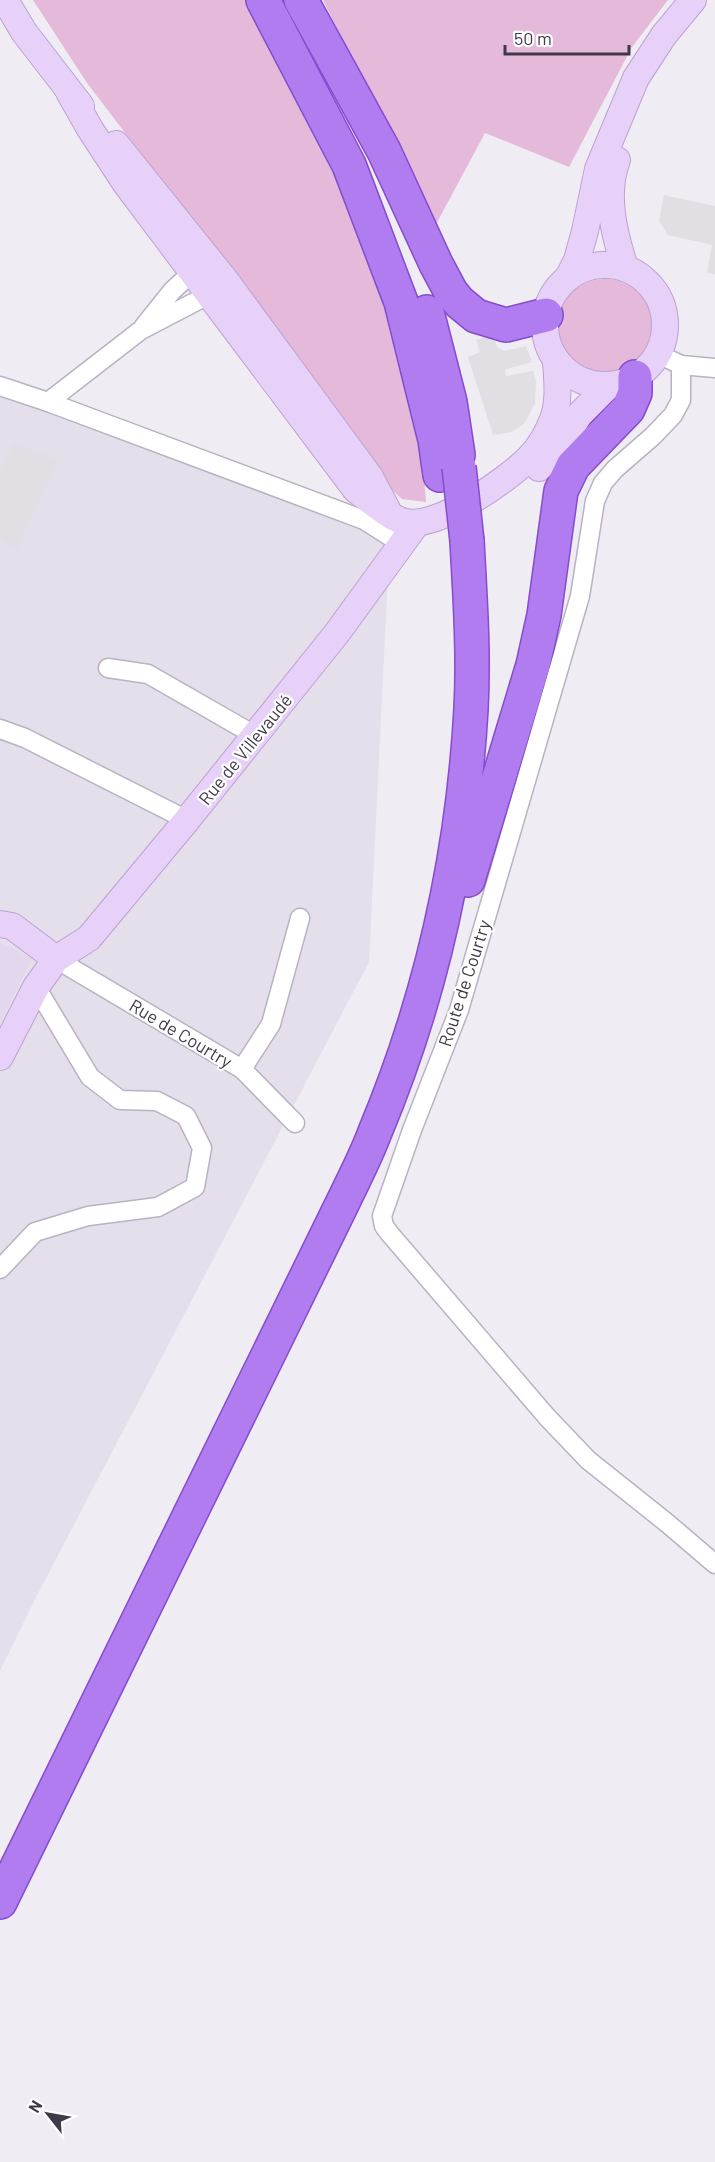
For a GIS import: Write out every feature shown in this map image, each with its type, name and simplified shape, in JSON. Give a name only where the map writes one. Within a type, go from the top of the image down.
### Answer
[{"type":"highway","points":[[263,0],[349,165],[401,302],[435,440],[450,471]]},
{"type":"highway","points":[[301,0],[384,151],[451,292],[459,302],[476,316],[485,320],[506,325],[546,315]]},
{"type":"highway","points":[[0,1902],[343,1202],[375,1132],[410,1036],[442,921],[463,801],[470,728],[472,661],[450,471],[450,402],[411,262],[383,195],[330,52]]},
{"type":"highway","points":[[410,1036],[435,996],[533,664],[544,615],[561,491],[573,466],[627,409],[635,393],[622,381]]},
{"type":"highway","points":[[0,1855],[324,1192],[378,1065],[422,918],[441,809],[451,706],[458,544]]},
{"type":"main road","points":[[5,0],[24,32],[69,92],[110,160],[218,288],[356,490],[390,525],[429,521],[500,483],[530,457],[542,440],[558,404],[556,360]]},
{"type":"main road","points":[[622,381],[593,385],[579,380],[566,371],[556,360],[548,345],[545,330],[546,315],[550,300],[569,276],[577,260],[598,169],[636,78],[664,35],[693,0]]},
{"type":"main road","points":[[625,268],[614,233],[611,196],[613,171],[648,86],[691,24],[714,0]]},
{"type":"main road","points":[[500,483],[524,479],[535,472],[558,448],[580,414],[622,381],[647,369],[658,354],[664,336],[665,317],[660,299],[638,274],[625,268],[606,265],[587,268],[569,276]]},
{"type":"main road","name":"Rue de Villevaudé","points":[[56,959],[89,938],[187,820],[337,633],[417,523]]},
{"type":"main road","points":[[0,924],[12,926],[56,959],[36,987],[0,1057]]},
{"type":"street","points":[[141,330],[172,291],[200,265]]},
{"type":"street","points":[[48,402],[141,330],[218,288]]},
{"type":"street","points":[[658,354],[681,365],[715,368]]},
{"type":"street","name":"Route de Courtry","points":[[681,365],[681,400],[673,415],[615,469],[603,483],[595,501],[579,596],[459,1010],[412,1130],[382,1216],[384,1226],[390,1234],[547,1418],[588,1460],[715,1564]]},
{"type":"street","points":[[0,386],[364,520],[390,525]]},
{"type":"street","points":[[108,668],[148,674],[256,736]]},
{"type":"street","points":[[0,729],[25,738],[187,820]]},
{"type":"street","points":[[242,1070],[271,1024],[300,918]]},
{"type":"street","name":"Rue de Courtry","points":[[56,959],[242,1070],[295,1123]]},
{"type":"street","points":[[0,1269],[35,1232],[88,1216],[158,1207],[195,1187],[202,1148],[186,1116],[157,1101],[120,1100],[90,1077],[36,987]]},
{"type":"shaded area","points":[[33,0],[245,0],[320,142],[362,241],[385,307],[421,437],[426,502],[402,499],[380,479],[225,264],[87,83]]},
{"type":"shaded area","points":[[323,0],[668,0],[632,47],[569,167],[485,133],[434,228]]},
{"type":"shaded area","points":[[664,195],[715,206],[715,274],[707,273],[712,245],[668,235],[659,221]]},
{"type":"shaded area","points":[[605,279],[623,283],[638,293],[648,308],[652,326],[648,344],[638,359],[623,369],[605,373],[587,369],[572,359],[562,344],[558,326],[562,308],[572,293],[587,283]]},
{"type":"shaded area","points":[[493,335],[497,347],[505,351],[526,346],[532,362],[507,369],[506,376],[533,371],[536,381],[535,404],[524,424],[511,432],[493,435],[468,357],[480,352],[476,340]]},
{"type":"shaded area","points":[[0,390],[390,534],[369,962],[34,1601],[0,1671]]},
{"type":"shaded area","points":[[14,442],[58,461],[17,548],[0,539],[0,470]]},
{"type":"shaded area","points":[[0,942],[32,959],[0,1022]]}]
